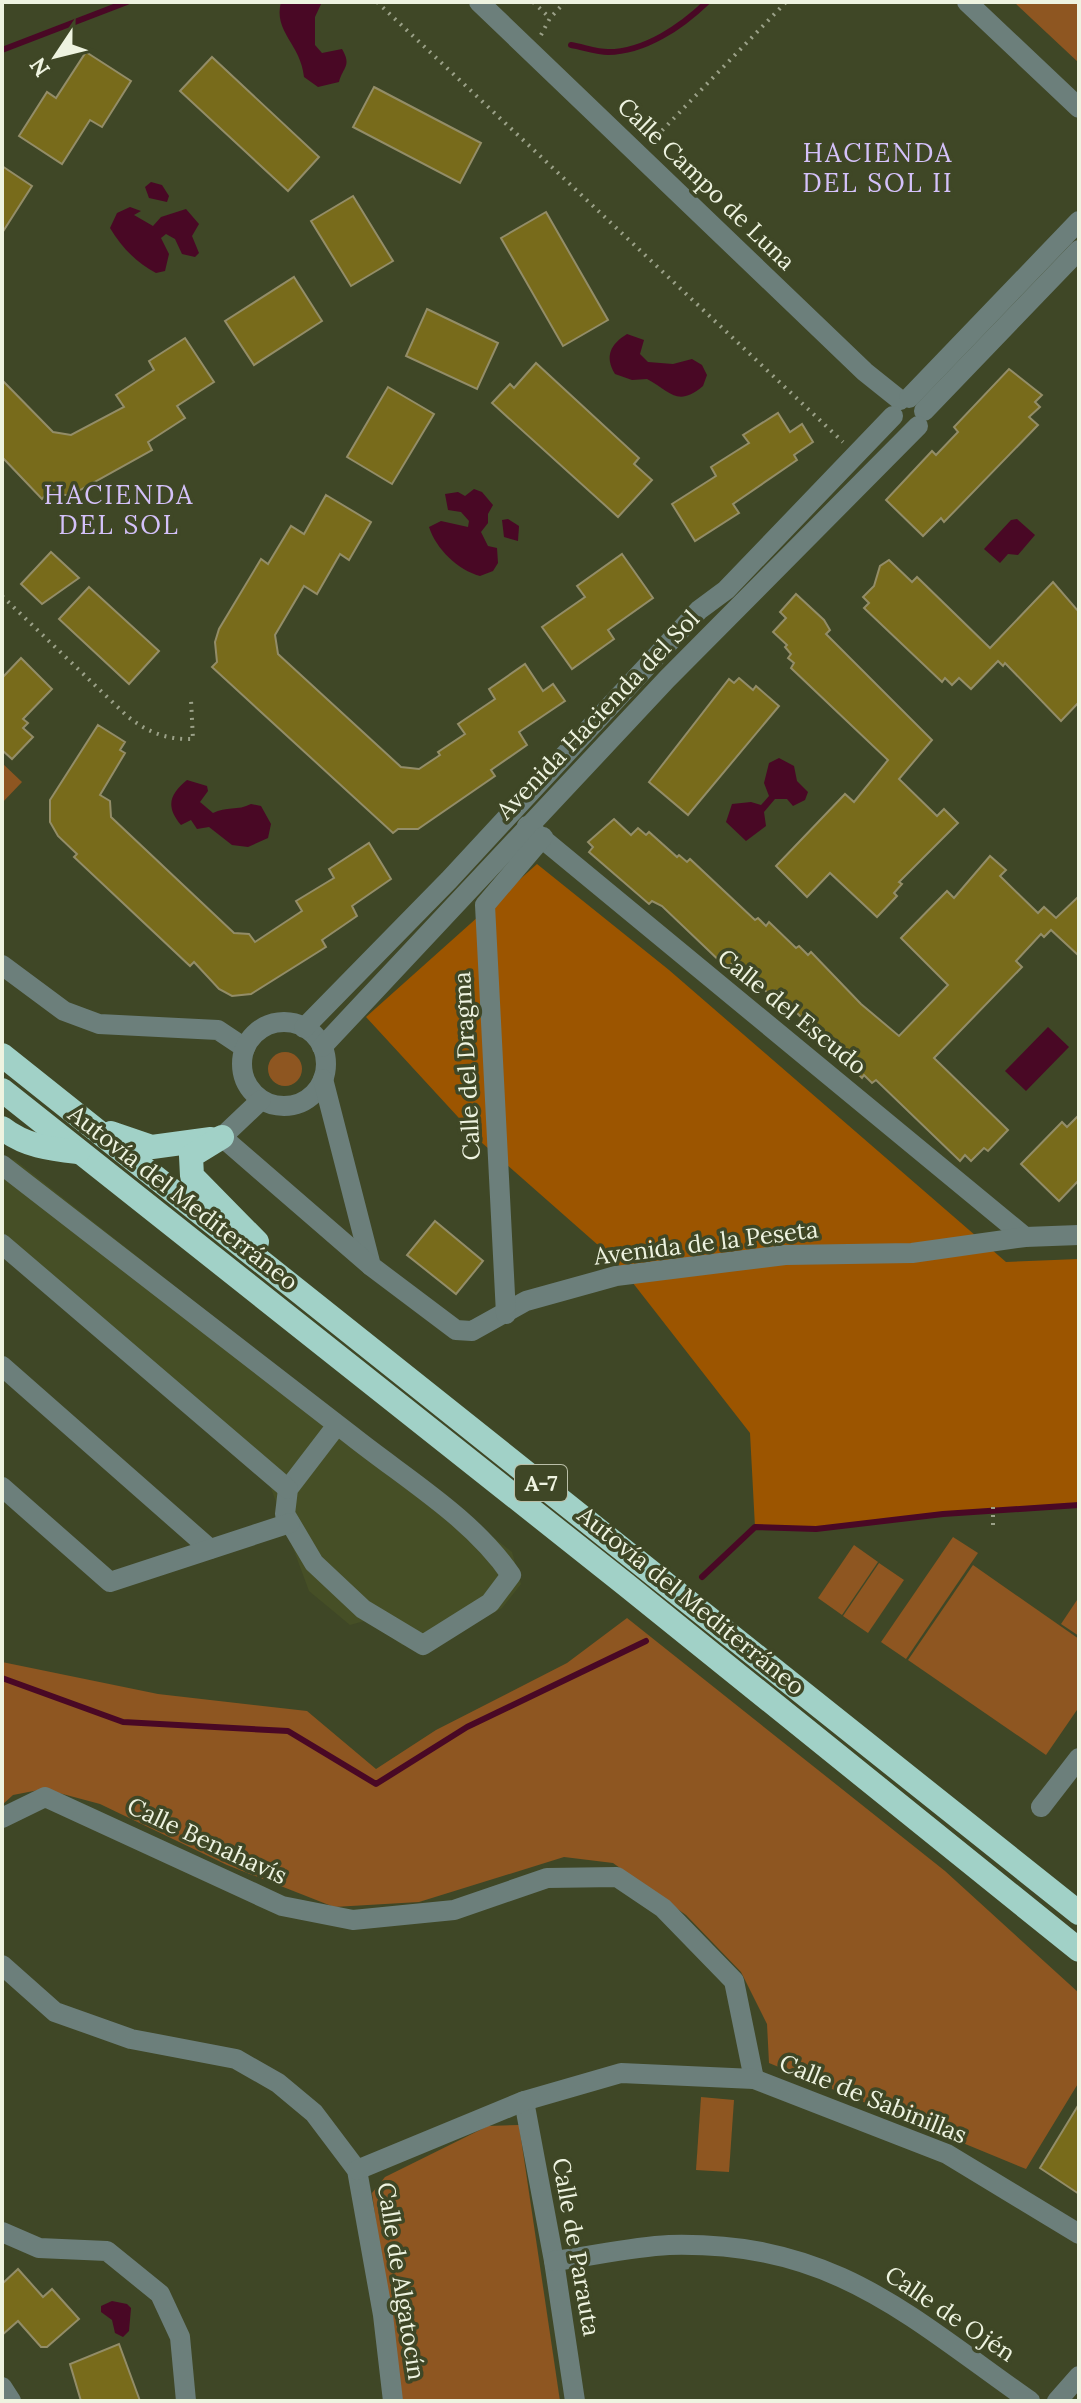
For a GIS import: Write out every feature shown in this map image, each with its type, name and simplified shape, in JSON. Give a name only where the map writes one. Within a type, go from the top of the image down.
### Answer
[{"type":"highway","name":"Autovía del Mediterráneo","points":[[2,1055],[289,1279],[1079,1913]]},
{"type":"highway","name":"Autovía del Mediterráneo","points":[[2,1090],[625,1584],[1071,1943],[1079,1957]]},
{"type":"highway","points":[[85,1121],[152,1147],[222,1137]]},
{"type":"highway","points":[[2,1128],[15,1138],[44,1148],[78,1152]]},
{"type":"highway","points":[[222,1137],[191,1156],[192,1176],[237,1218],[289,1279]]},
{"type":"street","name":"Calle Campo de Luna","points":[[479,2],[865,372],[909,410]]},
{"type":"street","points":[[967,2],[1079,108]]},
{"type":"street","name":"Avenida Hacienda del Sol","points":[[322,1047],[535,832],[1079,221]]},
{"type":"street","name":"Avenida Hacienda del Sol","points":[[304,1028],[457,871],[699,610],[726,590],[858,453],[909,410],[1079,250]]},
{"type":"street","name":"Calle del Escudo","points":[[535,832],[1025,1237]]},
{"type":"street","name":"Calle del Dragma","points":[[506,1314],[485,905],[535,832]]},
{"type":"street","points":[[2,965],[64,1011],[99,1024],[218,1030],[245,1048]]},
{"type":"street","points":[[323,1079],[308,1099],[297,1104],[273,1105],[252,1092],[242,1071],[245,1048],[260,1030],[282,1022],[304,1028],[322,1047],[325,1057],[323,1079],[371,1266]]},
{"type":"street","points":[[261,1100],[222,1137],[371,1266]]},
{"type":"street","points":[[2,1165],[337,1425],[491,1546],[511,1575],[490,1603],[423,1645],[363,1609],[314,1563],[285,1514],[288,1489],[337,1425]]},
{"type":"street","name":"Avenida de la Peseta","points":[[371,1266],[456,1330],[472,1331],[526,1301],[616,1276],[785,1255],[912,1253],[1025,1237],[1079,1235]]},
{"type":"street","points":[[2,1244],[288,1489]]},
{"type":"street","points":[[2,1366],[210,1549]]},
{"type":"street","points":[[2,1487],[110,1582],[290,1523]]},
{"type":"street","points":[[1041,1807],[1075,1771]]},
{"type":"street","name":"Calle Benahavís","points":[[2,1818],[45,1797],[282,1906],[353,1920],[454,1910],[547,1878],[617,1877],[663,1908],[734,1981],[754,2079]]},
{"type":"street","points":[[2,1965],[55,2012],[131,2039],[236,2059],[278,2083],[314,2113],[357,2170]]},
{"type":"street","name":"Calle de Sabinillas","points":[[357,2170],[524,2101],[621,2073],[754,2079],[947,2154],[1077,2230]]},
{"type":"street","name":"Calle de Parauta","points":[[524,2101],[554,2261],[575,2401]]},
{"type":"street","name":"Calle de Algatocín","points":[[357,2170],[383,2315],[393,2401]]},
{"type":"street","points":[[2,2232],[39,2248],[107,2251],[160,2294],[180,2337],[186,2401]]},
{"type":"street","name":"Calle de Ojén","points":[[554,2261],[666,2245],[721,2246],[775,2254],[851,2280],[888,2299],[1030,2401]]},
{"type":"street","points":[[1057,2401],[1079,2376]]},
{"type":"street","points":[[2,2387],[11,2401]]},
{"type":"path","points":[[377,2],[833,435],[858,453]]},
{"type":"path","points":[[533,2],[550,18],[565,2]]},
{"type":"path","points":[[639,155],[786,2]]},
{"type":"path","points":[[2,596],[127,716],[148,730],[163,737],[193,739],[191,700]]},
{"type":"path","points":[[993,1502],[993,1525]]},
{"type":"shaded area","points":[[281,2],[322,2],[315,17],[315,45],[322,53],[342,49],[346,63],[339,82],[318,87],[304,77],[298,56],[281,22]]},
{"type":"shaded area","points":[[1014,2],[1079,2],[1079,63]]},
{"type":"shaded area","points":[[151,182],[162,185],[169,196],[167,202],[149,198],[145,187]]},
{"type":"shaded area","points":[[130,207],[141,211],[134,215],[153,226],[161,217],[186,209],[199,224],[192,236],[199,253],[195,257],[182,254],[175,239],[166,234],[161,238],[169,254],[165,271],[156,273],[149,269],[130,254],[110,228],[117,213]]},
{"type":"shaded area","points":[[627,334],[644,340],[640,354],[648,362],[673,364],[692,359],[702,365],[707,375],[703,386],[694,393],[680,397],[647,379],[632,380],[615,374],[610,362],[611,351]]},
{"type":"shaded area","points":[[474,489],[482,492],[493,505],[488,514],[488,523],[481,532],[488,546],[497,548],[498,563],[493,571],[480,576],[449,558],[429,527],[441,521],[468,527],[469,521],[461,512],[448,510],[445,494],[458,492],[465,496]]},
{"type":"shaded area","points":[[508,519],[519,526],[518,541],[504,537],[502,520]]},
{"type":"shaded area","points":[[1017,519],[1035,535],[1018,555],[1008,554],[1000,563],[984,549],[1011,520]]},
{"type":"shaded area","points":[[779,758],[794,766],[797,781],[808,792],[805,800],[793,806],[787,799],[775,799],[764,812],[766,826],[746,841],[726,822],[732,804],[751,802],[761,805],[769,796],[764,783],[769,763]]},
{"type":"shaded area","points":[[2,763],[22,782],[2,803]]},
{"type":"shaded area","points":[[187,780],[207,786],[208,791],[200,802],[213,813],[251,804],[261,806],[271,824],[268,838],[248,847],[232,845],[209,827],[197,829],[191,820],[181,825],[171,806],[173,795]]},
{"type":"shaded area","points":[[537,864],[669,970],[1006,1262],[1079,1259],[1079,1505],[943,1514],[816,1529],[755,1527],[750,1433],[615,1260],[481,1142],[366,1017]]},
{"type":"shaded area","points":[[1048,1027],[1069,1047],[1026,1091],[1005,1071]]},
{"type":"shaded area","points":[[285,1052],[297,1057],[302,1069],[297,1081],[285,1086],[273,1081],[268,1069],[273,1057]]},
{"type":"shaded area","points":[[2,1158],[15,1160],[512,1552],[521,1584],[502,1608],[437,1645],[402,1645],[368,1620],[350,1625],[309,1591],[269,1483],[2,1251]]},
{"type":"shaded area","points":[[953,1537],[978,1553],[906,1659],[881,1642]]},
{"type":"shaded area","points":[[854,1545],[878,1562],[842,1615],[818,1598]]},
{"type":"shaded area","points":[[879,1563],[904,1580],[868,1633],[843,1616]]},
{"type":"shaded area","points":[[973,1565],[1079,1639],[1079,1707],[1046,1755],[908,1660]]},
{"type":"shaded area","points":[[1079,1597],[1079,1636],[1061,1624]]},
{"type":"shaded area","points":[[627,1618],[945,1871],[1079,1993],[1079,2082],[1026,2169],[769,2063],[767,2024],[741,1972],[686,1915],[613,1863],[564,1857],[419,1902],[334,1907],[227,1865],[100,1804],[44,1789],[13,1795],[2,1805],[2,1662],[158,1694],[307,1711],[376,1769],[436,1730],[567,1663]]},
{"type":"shaded area","points":[[701,2097],[734,2100],[729,2172],[696,2170]]},
{"type":"shaded area","points":[[519,2125],[560,2401],[400,2401],[372,2193],[385,2177],[488,2126]]},
{"type":"shaded area","points":[[112,2301],[131,2308],[129,2331],[123,2337],[115,2333],[112,2320],[101,2312],[101,2306]]},
{"type":"building","points":[[86,52],[131,81],[102,127],[90,120],[62,164],[19,136],[47,92],[56,98]]},
{"type":"building","points":[[212,57],[319,157],[288,191],[180,91]]},
{"type":"building","points":[[374,87],[481,143],[460,183],[353,127]]},
{"type":"building","points":[[2,166],[32,186],[2,233]]},
{"type":"building","points":[[353,196],[393,261],[351,286],[311,221]]},
{"type":"building","points":[[546,212],[608,320],[563,346],[501,238]]},
{"type":"building","points":[[294,277],[322,321],[254,365],[225,321]]},
{"type":"building","points":[[427,309],[498,343],[477,389],[406,356]]},
{"type":"building","points":[[185,338],[214,382],[177,406],[185,418],[148,442],[152,450],[80,490],[67,495],[46,494],[42,499],[2,457],[2,380],[53,432],[71,435],[124,407],[116,395],[154,370],[149,361]]},
{"type":"building","points":[[536,363],[639,458],[634,464],[652,480],[618,517],[492,403],[510,384],[514,388]]},
{"type":"building","points":[[1009,369],[1042,395],[1035,402],[1040,407],[1029,417],[1038,425],[944,522],[941,518],[923,536],[886,500],[932,451],[936,455],[958,432],[954,427]]},
{"type":"building","points":[[388,387],[434,414],[392,484],[347,457]]},
{"type":"building","points":[[778,413],[790,432],[802,424],[813,442],[794,455],[797,460],[733,504],[739,513],[695,541],[672,504],[716,476],[711,467],[749,443],[743,435]]},
{"type":"building","points":[[326,495],[371,522],[349,560],[340,554],[317,594],[304,586],[275,635],[278,654],[401,767],[419,769],[440,755],[438,752],[465,734],[458,724],[495,699],[489,689],[525,664],[543,691],[553,684],[565,701],[519,732],[527,745],[491,770],[495,776],[418,829],[398,829],[393,833],[212,667],[217,662],[215,642],[219,629],[261,559],[268,564],[291,526],[304,534]]},
{"type":"building","points":[[51,552],[79,578],[42,604],[21,584]]},
{"type":"building","points":[[622,554],[653,598],[608,630],[614,639],[572,669],[542,627],[585,597],[577,586]]},
{"type":"building","points":[[889,560],[912,582],[917,577],[990,648],[1053,582],[1079,612],[1079,702],[1061,721],[1005,663],[1003,666],[998,661],[971,689],[959,678],[952,685],[945,678],[942,682],[864,608],[869,603],[863,597],[874,586],[880,566]]},
{"type":"building","points":[[89,587],[159,651],[129,684],[59,619]]},
{"type":"building","points":[[796,594],[824,620],[830,630],[826,634],[932,740],[899,779],[937,816],[944,809],[958,823],[899,882],[902,884],[894,893],[897,896],[877,917],[830,873],[807,897],[776,866],[845,794],[854,802],[888,760],[791,668],[794,663],[788,658],[791,654],[785,647],[787,645],[773,632],[786,618],[780,612]]},
{"type":"building","points":[[21,658],[52,689],[23,719],[28,723],[23,728],[33,737],[12,759],[2,750],[2,678]]},
{"type":"building","points":[[739,678],[753,690],[756,686],[779,706],[688,815],[649,782],[729,679],[734,683]]},
{"type":"building","points":[[98,725],[125,742],[120,750],[125,753],[100,795],[110,801],[111,817],[234,933],[249,934],[255,942],[302,911],[296,901],[334,878],[329,869],[369,843],[391,879],[352,906],[357,916],[322,940],[326,947],[251,994],[232,996],[219,989],[194,962],[190,966],[74,857],[77,854],[58,836],[50,822],[50,800]]},
{"type":"building","points":[[614,819],[631,835],[638,828],[646,835],[649,832],[677,857],[679,855],[687,862],[690,859],[755,920],[758,918],[766,926],[769,922],[796,948],[799,946],[808,955],[811,952],[861,1004],[899,1036],[948,985],[901,938],[947,891],[954,898],[990,856],[1006,870],[1000,876],[1038,913],[1044,907],[1056,918],[1079,896],[1079,956],[1051,930],[1044,937],[1041,934],[1016,961],[1022,967],[934,1058],[1008,1130],[988,1151],[984,1148],[971,1161],[965,1155],[960,1161],[876,1080],[872,1083],[864,1075],[862,1078],[774,990],[769,994],[740,968],[738,971],[731,964],[727,968],[662,906],[652,901],[649,904],[589,852],[593,847],[588,842]]},
{"type":"building","points":[[1079,1115],[1079,1180],[1059,1201],[1021,1164],[1062,1122],[1067,1127]]},
{"type":"building","points":[[435,1221],[483,1261],[456,1294],[407,1255]]},
{"type":"building","points":[[1079,2104],[1079,2194],[1040,2168]]},
{"type":"building","points":[[18,2269],[43,2297],[52,2289],[79,2319],[47,2347],[41,2347],[18,2321],[2,2335],[2,2284]]},
{"type":"building","points":[[119,2344],[140,2401],[81,2401],[70,2364]]},
{"type":"waterway","points":[[2,50],[127,2]]},
{"type":"waterway","points":[[571,45],[608,52],[636,48],[662,36],[707,2]]},
{"type":"waterway","points":[[702,1577],[755,1527],[816,1529],[943,1514],[1079,1505]]},
{"type":"waterway","points":[[2,1678],[123,1722],[288,1731],[376,1784],[467,1727],[646,1641]]},
{"type":"district","name":"HACIENDA DEL SOL II","points":[[878,168]]},
{"type":"district","name":"HACIENDA DEL SOL","points":[[119,510]]}]
